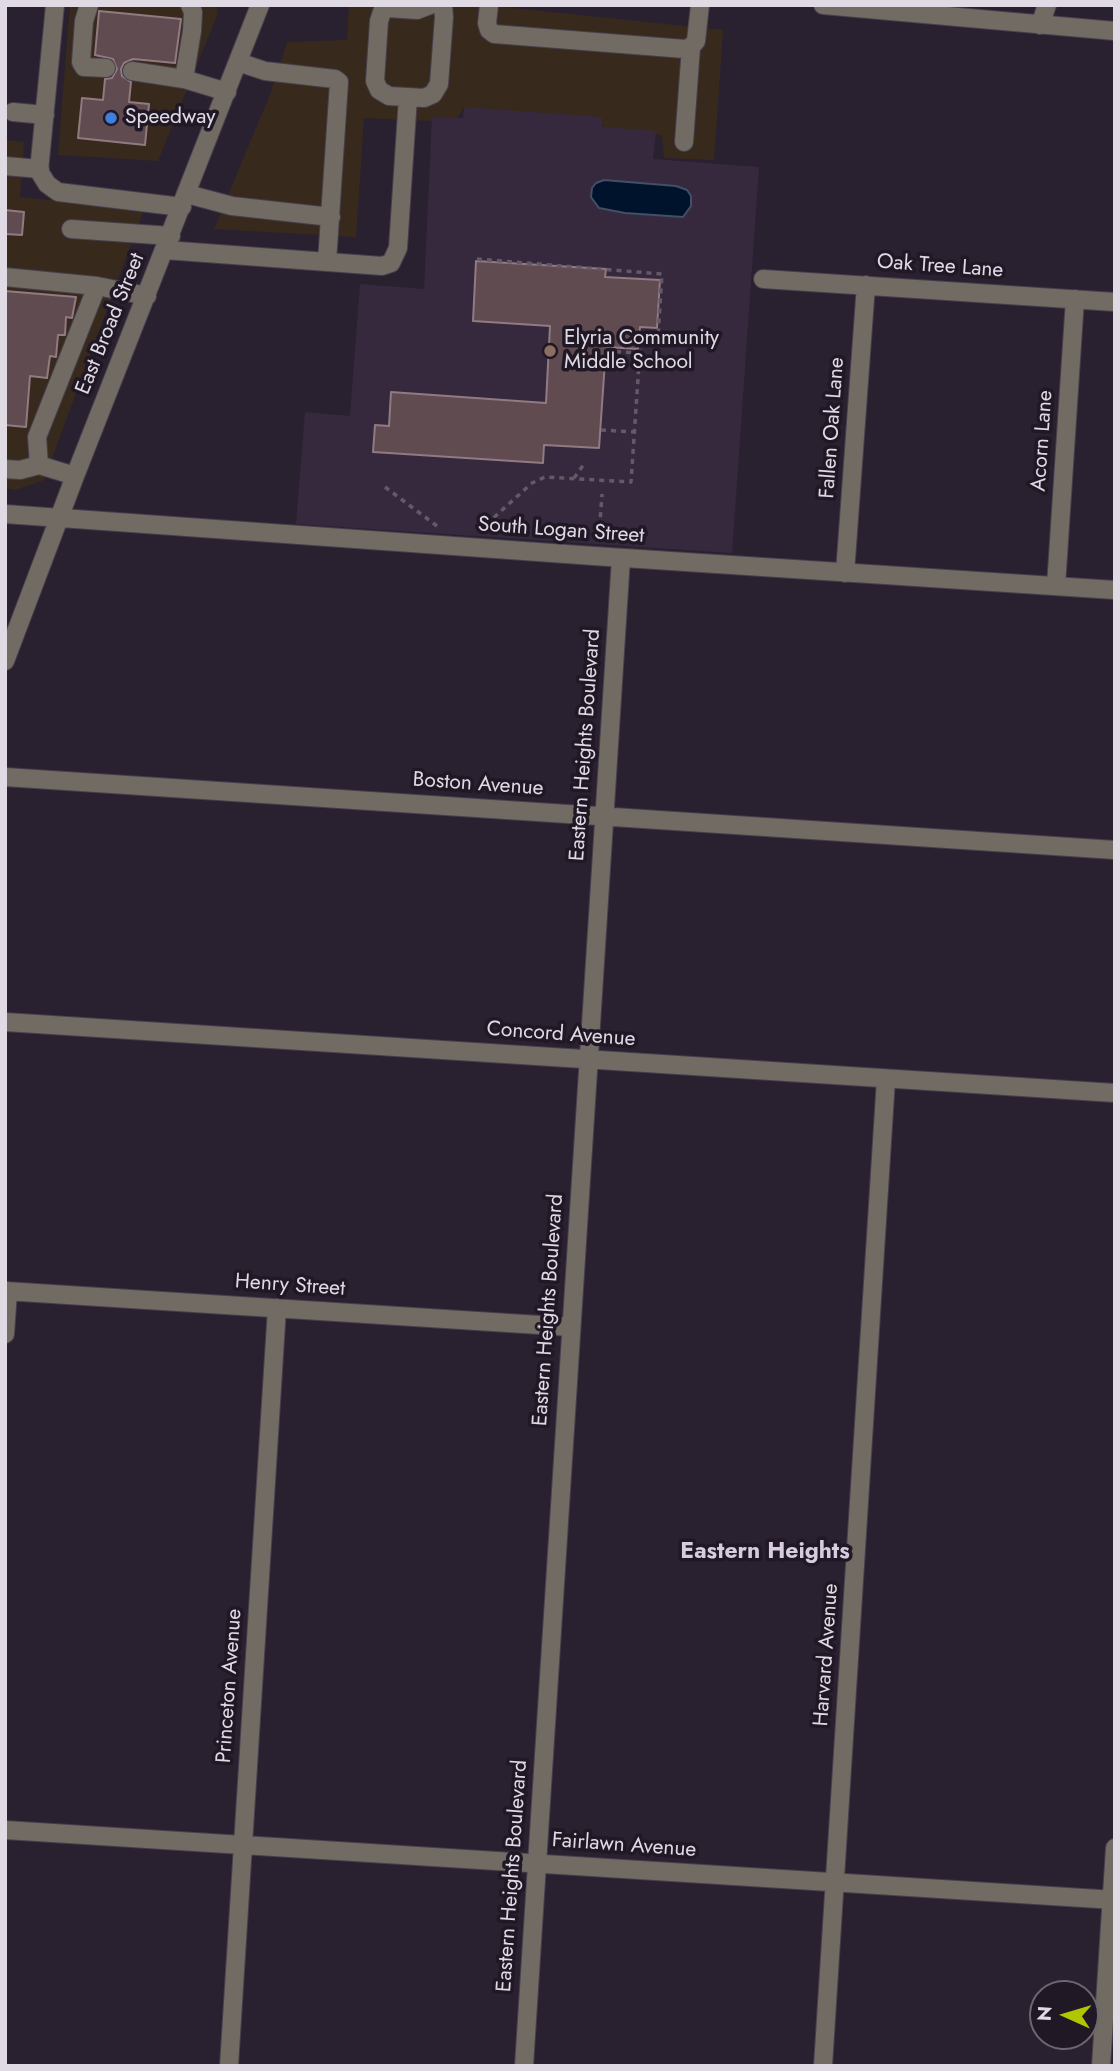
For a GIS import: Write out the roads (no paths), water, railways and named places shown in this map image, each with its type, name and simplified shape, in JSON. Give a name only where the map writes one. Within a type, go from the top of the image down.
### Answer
[{"type":"street","points":[[43,176],[45,115],[55,5]]},
{"type":"street","points":[[89,5],[84,21],[81,62],[83,67],[106,68]]},
{"type":"street","points":[[184,79],[192,31],[193,12],[190,5]]},
{"type":"street","name":"East Broad Street","points":[[5,661],[260,5]]},
{"type":"street","points":[[430,5],[416,9],[388,8],[382,12],[375,81],[379,90],[389,96],[424,98],[433,94],[439,84],[443,5]]},
{"type":"street","points":[[489,5],[487,23],[494,34],[685,49],[696,41],[700,5]]},
{"type":"street","points":[[824,5],[1115,32]]},
{"type":"street","points":[[1040,25],[1047,5]]},
{"type":"street","points":[[684,142],[691,47]]},
{"type":"street","points":[[239,62],[265,71],[335,79],[339,82],[327,262]]},
{"type":"street","points":[[132,71],[184,79],[227,92]]},
{"type":"street","points":[[71,229],[327,262],[382,266],[391,263],[398,248],[408,97]]},
{"type":"street","points":[[13,112],[45,115]]},
{"type":"street","points":[[5,166],[43,176],[58,192],[185,200],[331,217]]},
{"type":"street","points":[[5,278],[97,286],[147,296]]},
{"type":"street","name":"Oak Tree Lane","points":[[763,279],[1115,302]]},
{"type":"street","name":"Fallen Oak Lane","points":[[845,573],[866,285]]},
{"type":"street","points":[[39,466],[37,437],[97,286]]},
{"type":"street","name":"Acorn Lane","points":[[1056,586],[1075,299]]},
{"type":"street","points":[[13,470],[39,466],[75,477]]},
{"type":"street","name":"South Logan Street","points":[[5,514],[1115,590]]},
{"type":"street","name":"Eastern Heights Boulevard","points":[[524,2066],[621,558]]},
{"type":"street","name":"Boston Avenue","points":[[5,777],[1115,850]]},
{"type":"street","name":"Concord Avenue","points":[[5,1022],[1115,1093]]},
{"type":"street","name":"Harvard Avenue","points":[[823,2066],[886,1079]]},
{"type":"street","points":[[5,1334],[7,1291]]},
{"type":"street","name":"Henry Street","points":[[7,1291],[571,1327]]},
{"type":"street","name":"Princeton Avenue","points":[[229,2066],[277,1308]]},
{"type":"street","name":"Fairlawn Avenue","points":[[5,1830],[1113,1900]]},
{"type":"street","points":[[1101,2066],[1115,1848]]},
{"type":"water","points":[[604,180],[676,186],[687,190],[691,196],[691,206],[683,217],[625,213],[599,208],[591,197],[592,188]]},
{"type":"place","name":"Speedway","points":[[111,118]]},
{"type":"place","name":"Elyria Community Middle School","points":[[550,351]]},
{"type":"district","name":"Eastern Heights","points":[[765,1552]]}]
